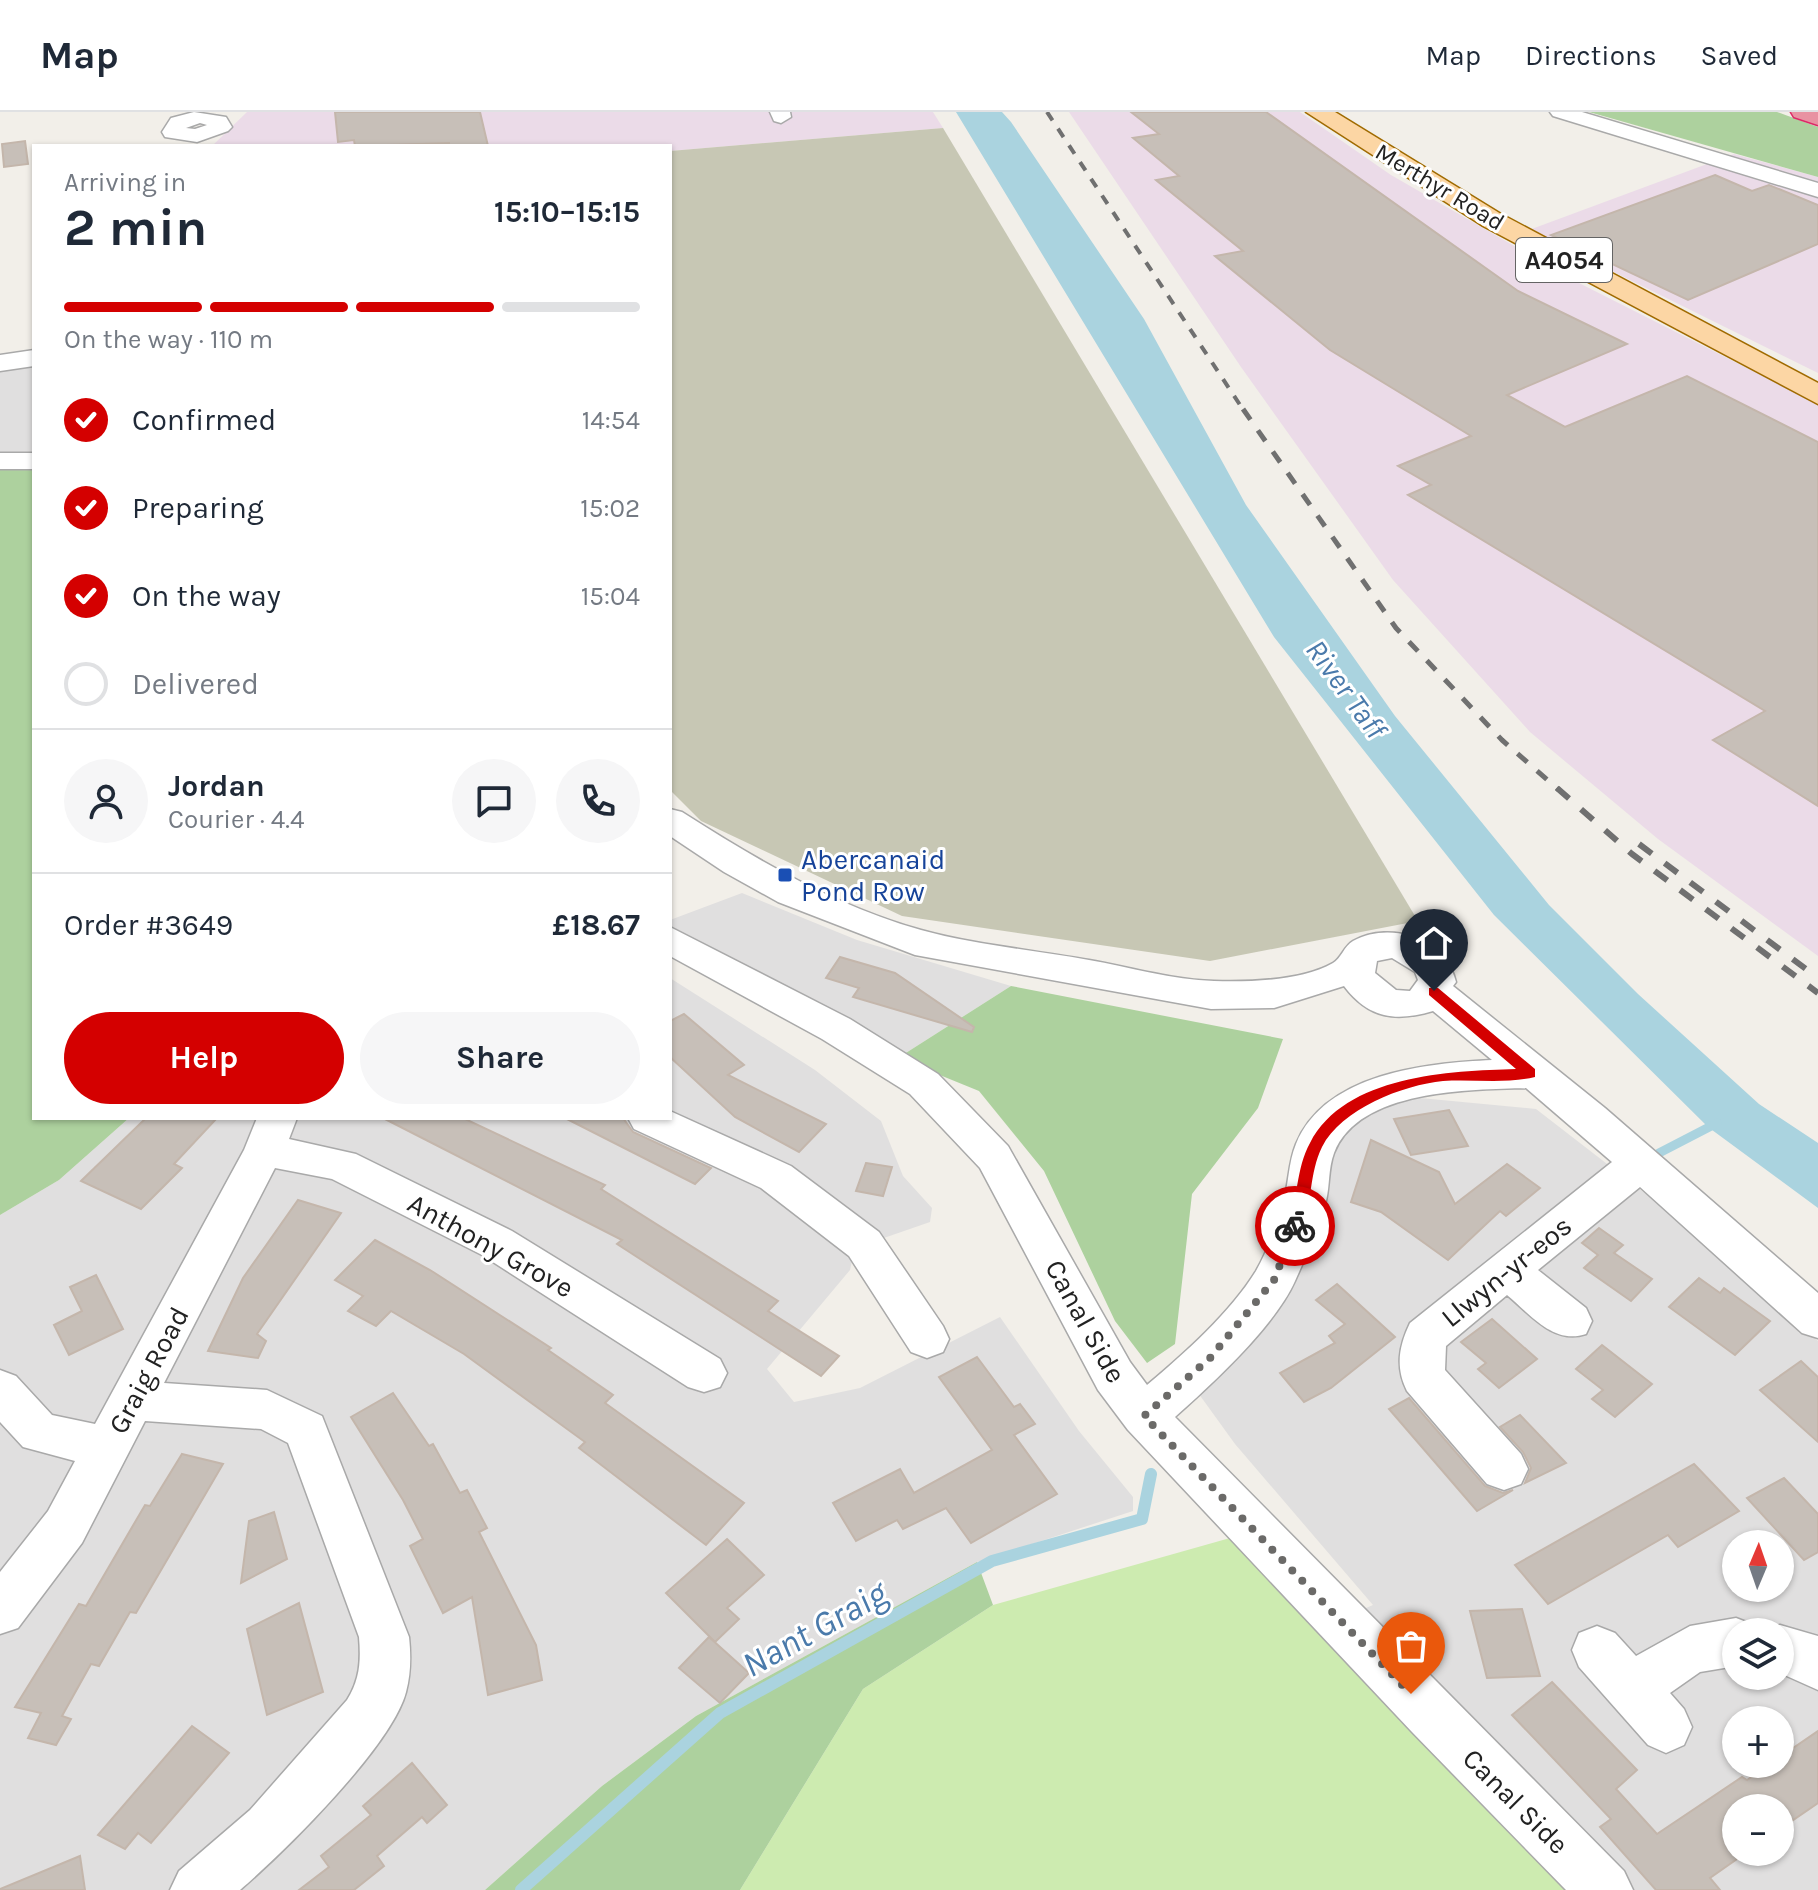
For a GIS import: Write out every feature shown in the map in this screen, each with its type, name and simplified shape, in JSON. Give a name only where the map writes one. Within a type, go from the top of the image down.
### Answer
[{"type":"highway","points":[[1803,112],[1818,118]]},
{"type":"main road","name":"Merthyr Road","points":[[1318,112],[1492,220],[1818,395]]},
{"type":"street","points":[[1560,112],[1818,190]]},
{"type":"street","points":[[186,141],[221,127],[219,121],[210,115]]},
{"type":"street","points":[[0,363],[32,358]]},
{"type":"street","points":[[0,461],[32,461]]},
{"type":"street","points":[[672,821],[737,864],[791,893],[915,942],[1211,995],[1274,994],[1354,970]]},
{"type":"street","name":"Canal Side","points":[[672,941],[836,1029],[924,1084],[994,1157],[1114,1376],[1144,1416],[1419,1703],[1605,1890]]},
{"type":"street","points":[[1379,946],[1407,948],[1420,954],[1436,972],[1434,991],[1414,1003],[1386,1002],[1360,987],[1354,970],[1358,956],[1367,949],[1379,946]]},
{"type":"street","points":[[1434,991],[1640,1163],[1818,1320]]},
{"type":"street","points":[[1144,1416],[1210,1358],[1274,1280],[1305,1201],[1308,1171],[1316,1144],[1335,1121],[1361,1100],[1439,1077],[1530,1073]]},
{"type":"street","points":[[652,1120],[776,1177],[864,1244],[927,1339]]},
{"type":"street","name":"Anthony Grove","points":[[271,1134],[341,1165],[483,1236],[704,1373]]},
{"type":"street","name":"Graig Road","points":[[0,1611],[65,1527],[271,1134]]},
{"type":"street","name":"Llwyn-yr-eos","points":[[1504,1469],[1423,1377],[1421,1356],[1426,1336],[1640,1163]]},
{"type":"street","points":[[1507,1270],[1570,1321]]},
{"type":"street","points":[[0,1390],[39,1433],[108,1447]]},
{"type":"street","points":[[132,1400],[267,1410],[306,1430],[384,1637],[386,1662],[380,1694],[365,1718],[269,1829],[198,1890]]},
{"type":"street","points":[[1631,1689],[1690,1650],[1722,1644]]},
{"type":"street","points":[[1597,1650],[1666,1727]]},
{"type":"street","points":[[1794,1651],[1818,1666]]},
{"type":"shaded area","points":[[247,112],[933,112],[943,128],[672,151],[672,144],[214,144]]},
{"type":"shaded area","points":[[1069,112],[1300,112],[1391,175],[1577,282],[1818,404],[1818,956],[1658,839],[1530,732],[1393,580],[1241,367]]},
{"type":"shaded area","points":[[943,128],[1418,921],[1210,961],[902,916],[701,821],[672,792],[672,151]]},
{"type":"shaded area","points":[[1734,154],[1818,177],[1818,373],[1529,230]]},
{"type":"shaded area","points":[[32,363],[32,455],[0,456],[0,368]]},
{"type":"shaded area","points":[[742,893],[857,940],[1011,986],[898,1058],[672,934],[672,919]]},
{"type":"shaded area","points":[[672,979],[815,1070],[881,1121],[903,1176],[932,1208],[930,1222],[855,1248],[850,1270],[767,1369],[794,1402],[860,1388],[1000,1317],[1079,1431],[1133,1497],[1133,1511],[977,1562],[696,1716],[602,1786],[485,1890],[0,1890],[0,1215],[59,1180],[127,1120],[672,1120]]},
{"type":"shaded area","points":[[1399,1096],[1536,1109],[1655,1201],[1818,1341],[1818,1890],[1568,1890],[1319,1628],[1373,1605],[1235,1444],[1196,1390],[1316,1206],[1331,1163],[1334,1140],[1349,1123]]},
{"type":"green space","points":[[1589,112],[1777,112],[1818,127],[1818,177]]},
{"type":"green space","points":[[0,466],[32,466],[32,1120],[127,1120],[59,1180],[0,1215]]},
{"type":"green space","points":[[1011,986],[1283,1039],[1258,1108],[1192,1194],[1175,1344],[1147,1363],[1115,1321],[1044,1171],[979,1091],[898,1058]]},
{"type":"green space","points":[[1230,1538],[1568,1890],[740,1890],[863,1689],[993,1605]]},
{"type":"green space","points":[[977,1562],[993,1605],[863,1689],[740,1890],[485,1890],[602,1786],[696,1716]]},
{"type":"water","name":"River Taff","points":[[956,112],[1002,112],[1011,122],[1144,319],[1246,505],[1395,716],[1549,905],[1638,994],[1759,1104],[1818,1143],[1818,1208],[1708,1127],[1494,915],[1274,637]]},
{"type":"building","points":[[335,112],[480,112],[488,144],[355,144],[354,140],[338,142]]},
{"type":"building","points":[[1131,112],[1266,112],[1518,291],[1627,344],[1507,395],[1565,427],[1687,376],[1818,442],[1818,806],[1713,740],[1765,711],[1408,495],[1431,485],[1398,466],[1471,436],[1330,350],[1215,256],[1243,251],[1156,180],[1179,176],[1133,138],[1159,134]]},
{"type":"building","points":[[25,141],[28,164],[4,167],[2,144]]},
{"type":"building","points":[[1715,175],[1752,191],[1769,185],[1818,205],[1818,244],[1688,300],[1551,235]]},
{"type":"building","points":[[840,957],[895,973],[974,1027],[972,1032],[853,997],[859,988],[826,978]]},
{"type":"building","points":[[684,1014],[744,1065],[728,1075],[826,1124],[799,1152],[735,1117],[672,1059],[672,1020]]},
{"type":"building","points":[[1449,1110],[1468,1146],[1411,1155],[1394,1119]]},
{"type":"building","points":[[144,1120],[215,1120],[174,1164],[182,1168],[141,1209],[81,1181]]},
{"type":"building","points":[[387,1120],[467,1120],[605,1185],[601,1189],[778,1301],[768,1311],[839,1356],[821,1376],[617,1244],[622,1240]]},
{"type":"building","points":[[569,1120],[624,1120],[633,1132],[711,1168],[695,1184]]},
{"type":"building","points":[[1371,1140],[1439,1172],[1455,1204],[1507,1164],[1540,1188],[1506,1216],[1500,1211],[1448,1260],[1381,1212],[1351,1202]]},
{"type":"building","points":[[866,1163],[892,1167],[883,1196],[856,1191]]},
{"type":"building","points":[[298,1200],[341,1213],[257,1334],[266,1341],[258,1358],[208,1351],[243,1278]]},
{"type":"building","points":[[1599,1228],[1623,1245],[1614,1253],[1652,1279],[1631,1301],[1584,1268],[1598,1255],[1582,1243]]},
{"type":"building","points":[[375,1240],[430,1270],[551,1348],[548,1350],[613,1395],[605,1403],[744,1503],[706,1545],[579,1448],[585,1442],[464,1354],[391,1311],[376,1326],[348,1311],[363,1296],[335,1280]]},
{"type":"building","points":[[96,1275],[123,1329],[69,1355],[54,1325],[82,1311],[70,1287]]},
{"type":"building","points":[[1699,1278],[1720,1293],[1724,1288],[1770,1321],[1735,1355],[1669,1307]]},
{"type":"building","points":[[1337,1284],[1395,1337],[1331,1388],[1304,1402],[1280,1373],[1335,1343],[1329,1336],[1345,1324],[1316,1300]]},
{"type":"building","points":[[1492,1319],[1537,1359],[1499,1388],[1478,1369],[1486,1363],[1461,1342]]},
{"type":"building","points":[[1602,1345],[1652,1384],[1615,1417],[1592,1399],[1603,1390],[1576,1369]]},
{"type":"building","points":[[977,1357],[1014,1407],[1020,1404],[1035,1424],[1014,1435],[1057,1494],[971,1543],[946,1508],[903,1529],[897,1520],[856,1541],[833,1503],[900,1469],[914,1493],[992,1450],[939,1377]]},
{"type":"building","points":[[1801,1361],[1818,1377],[1818,1442],[1760,1390]]},
{"type":"building","points":[[393,1393],[429,1446],[433,1444],[460,1493],[467,1490],[487,1528],[479,1532],[536,1645],[542,1680],[488,1695],[472,1597],[443,1613],[410,1546],[423,1539],[403,1500],[351,1417]]},
{"type":"building","points":[[1409,1398],[1485,1486],[1503,1493],[1513,1490],[1477,1511],[1389,1409]]},
{"type":"building","points":[[1520,1415],[1566,1463],[1525,1483],[1531,1468],[1523,1452],[1500,1427]]},
{"type":"building","points":[[182,1454],[223,1464],[136,1613],[130,1612],[99,1666],[91,1664],[62,1716],[71,1719],[56,1745],[28,1738],[41,1713],[15,1707],[79,1604],[86,1606],[145,1505],[150,1506]]},
{"type":"building","points":[[1694,1464],[1739,1511],[1678,1547],[1668,1535],[1548,1604],[1515,1565]]},
{"type":"building","points":[[1784,1478],[1818,1514],[1818,1552],[1804,1560],[1794,1549],[1794,1530],[1776,1530],[1747,1498]]},
{"type":"building","points":[[274,1512],[287,1559],[241,1583],[249,1521]]},
{"type":"building","points":[[727,1539],[764,1575],[727,1608],[739,1619],[715,1642],[666,1593]]},
{"type":"building","points":[[299,1603],[323,1692],[267,1715],[247,1629]]},
{"type":"building","points":[[1522,1609],[1540,1676],[1487,1678],[1470,1611]]},
{"type":"building","points":[[709,1637],[749,1673],[720,1703],[679,1668]]},
{"type":"building","points":[[1552,1682],[1637,1770],[1616,1789],[1657,1834],[1741,1778],[1794,1778],[1794,1747],[1818,1731],[1818,1803],[1794,1819],[1794,1794],[1722,1794],[1722,1866],[1727,1866],[1710,1878],[1720,1890],[1656,1890],[1600,1827],[1611,1819],[1512,1715]]},
{"type":"building","points":[[192,1726],[229,1753],[151,1843],[138,1833],[125,1849],[98,1835]]},
{"type":"building","points":[[412,1763],[447,1805],[427,1823],[422,1817],[377,1856],[384,1866],[354,1890],[299,1890],[329,1867],[321,1856],[371,1815],[363,1806]]},
{"type":"building","points":[[80,1856],[85,1890],[0,1890],[0,1889]]},
{"type":"waterway","name":"Nant Graig","points":[[1659,1153],[1717,1123]]},
{"type":"waterway","name":"Nant Graig","points":[[521,1890],[720,1713],[992,1561],[1142,1519],[1151,1474]]},
{"type":"railway","points":[[1047,112],[1244,411]]},
{"type":"railway","points":[[1243,409],[1396,628],[1502,740],[1559,790]]},
{"type":"railway","points":[[1557,788],[1632,854],[1818,993]]},
{"type":"railway","points":[[1639,844],[1818,978]]},
{"type":"way so far","points":[[1295,1226],[1274,1280],[1210,1358],[1144,1416],[1225,1504],[1411,1694]]},
{"type":"place","name":"Abercanaid Pond Row","points":[[785,875]]},
{"type":"route","points":[[1295,1226],[1305,1201],[1308,1171],[1316,1144],[1335,1121],[1361,1100],[1439,1077],[1530,1073],[1434,991]]}]
